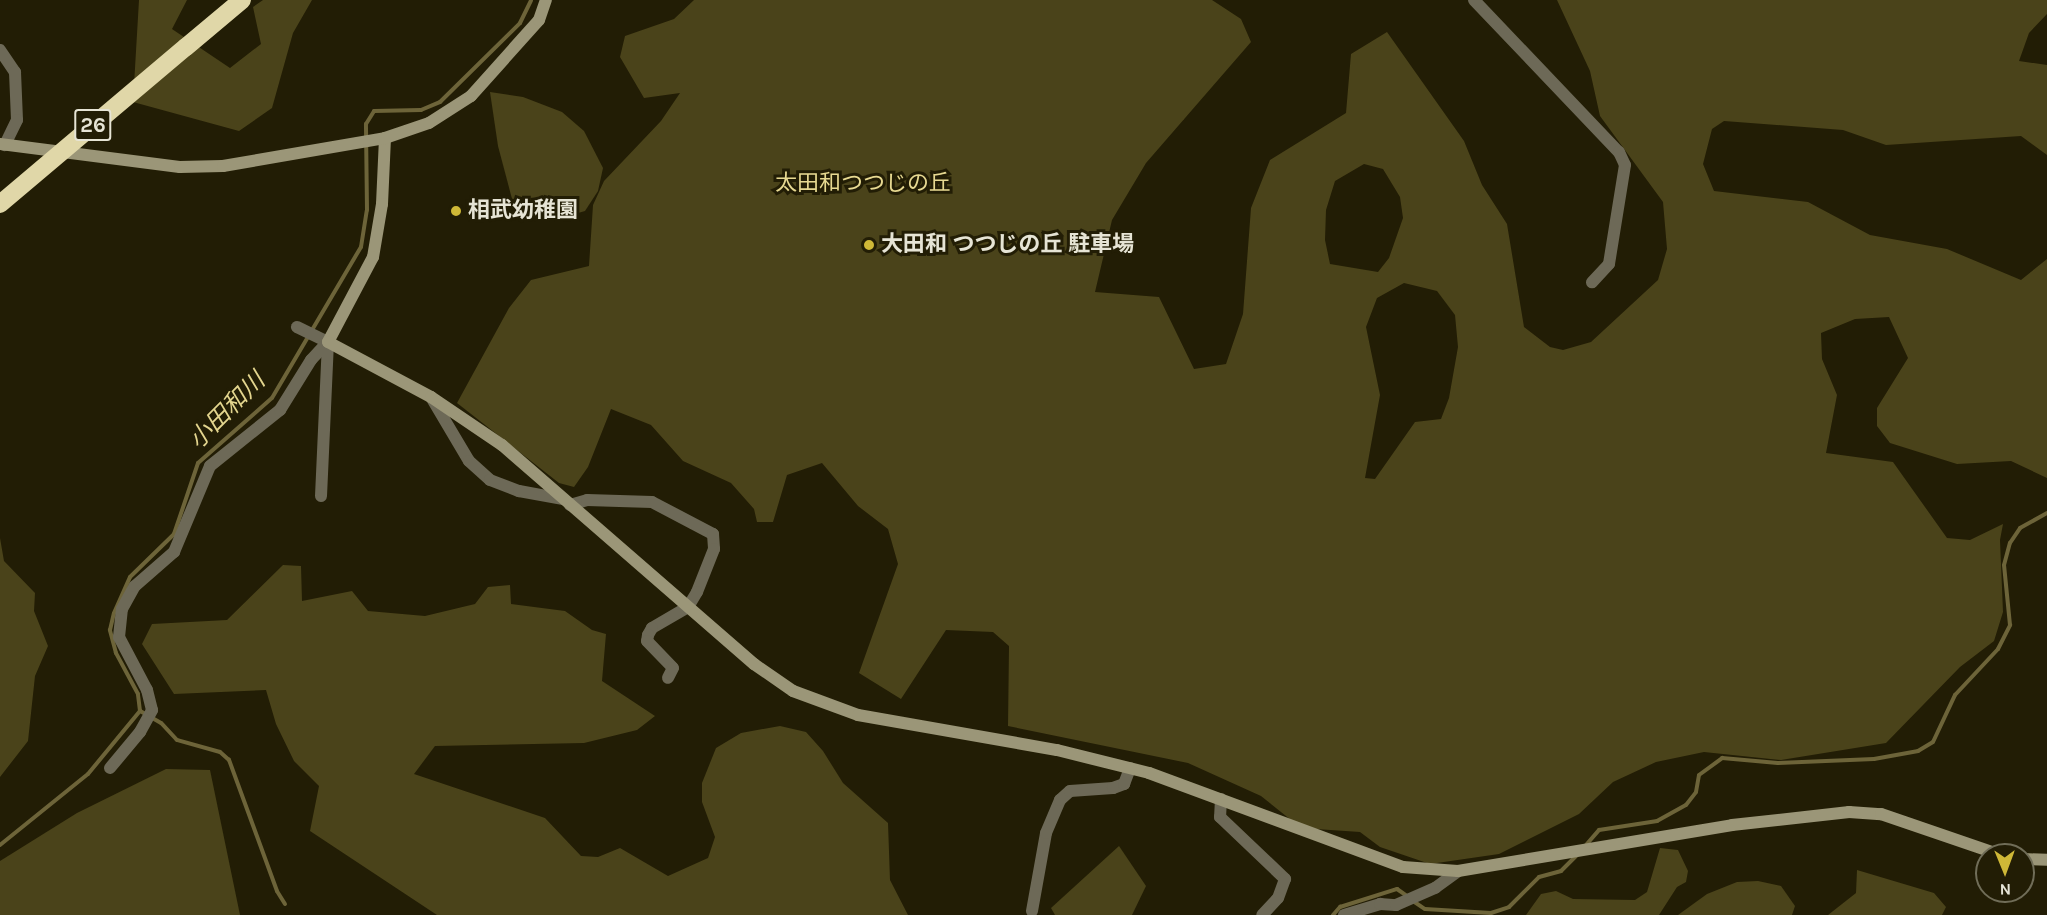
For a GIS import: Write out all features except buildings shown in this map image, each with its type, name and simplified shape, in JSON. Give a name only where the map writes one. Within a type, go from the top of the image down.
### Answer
[{"type":"highway","name":"26","points":[[0,204],[184,44],[231,0]]},
{"type":"highway","name":"26","points":[[0,194],[184,44],[242,0]]},
{"type":"street","points":[[0,50],[15,72],[16,120],[2,145],[180,167],[224,166],[385,138],[429,123],[471,96],[539,20],[546,0]]},
{"type":"street","points":[[1474,0],[1619,152],[1625,165],[1609,264],[1592,282]]},
{"type":"street","points":[[110,768],[140,732],[152,710],[147,690],[119,638],[122,609],[135,586],[174,552],[210,466],[280,410],[311,360],[328,342],[373,257],[382,204],[385,138]]},
{"type":"street","points":[[297,327],[431,397],[502,445],[754,664],[793,690],[858,715],[1057,750],[1130,768],[1221,799],[1403,867],[1458,871],[1732,825],[1849,812],[1881,814],[1975,846]]},
{"type":"street","points":[[321,496],[328,342]]},
{"type":"street","points":[[431,397],[469,461],[490,480],[519,491],[567,502],[587,500],[652,502],[713,534],[714,549],[688,607],[652,628],[648,635],[647,641],[673,668],[668,678]]},
{"type":"street","points":[[1032,911],[1046,833],[1060,800],[1070,791],[1113,788],[1124,784],[1130,768]]},
{"type":"street","points":[[1221,799],[1220,817],[1285,879],[1278,898],[1262,915]]},
{"type":"street","points":[[1344,915],[1380,904],[1396,905],[1435,888],[1458,871]]},
{"type":"green space","points":[[139,0],[187,0],[172,29],[230,68],[261,44],[253,7],[263,0],[312,0],[293,33],[272,108],[239,131],[133,102]]},
{"type":"green space","name":"太田和つつじの丘","points":[[694,0],[1212,0],[1241,19],[1251,42],[1146,163],[1112,220],[1095,292],[1159,297],[1194,369],[1226,364],[1243,314],[1251,208],[1270,160],[1346,113],[1351,54],[1387,32],[1464,141],[1482,185],[1507,224],[1524,327],[1550,347],[1563,350],[1591,342],[1658,280],[1667,249],[1663,202],[1600,116],[1590,71],[1557,0],[2047,0],[2047,14],[2029,33],[2019,61],[2047,65],[2047,155],[2021,136],[1886,145],[1843,130],[1724,121],[1712,129],[1703,164],[1714,191],[1808,202],[1870,235],[1947,249],[2021,280],[2047,259],[2047,478],[2011,461],[1957,464],[1890,443],[1877,426],[1877,408],[1908,358],[1889,317],[1855,319],[1821,333],[1822,359],[1837,395],[1826,453],[1893,462],[1947,538],[1970,540],[2003,524],[2000,540],[2003,612],[1994,641],[1960,667],[1886,743],[1781,760],[1704,752],[1656,762],[1613,782],[1579,814],[1499,854],[1430,864],[1380,847],[1360,832],[1301,828],[1261,796],[1188,763],[1008,726],[1009,646],[993,632],[946,630],[901,699],[859,673],[898,564],[888,529],[858,506],[822,463],[787,475],[773,522],[757,522],[754,509],[731,483],[683,461],[651,425],[611,409],[588,467],[574,487],[559,483],[457,403],[509,308],[531,280],[589,266],[593,205],[604,181],[661,121],[680,93],[644,98],[620,57],[625,36],[674,19]],"holes":[[[1364,164],[1383,169],[1400,197],[1403,218],[1389,258],[1378,272],[1330,264],[1325,240],[1326,210],[1335,181]],[[1404,283],[1437,291],[1455,315],[1458,347],[1449,398],[1441,419],[1415,422],[1375,479],[1365,478],[1380,395],[1366,327],[1377,298]]]},
{"type":"green space","points":[[490,92],[523,97],[562,112],[584,131],[603,168],[598,191],[585,211],[561,218],[516,214],[498,146]]},
{"type":"green space","points":[[0,538],[4,561],[35,593],[34,611],[48,646],[35,676],[28,741],[0,777]]},
{"type":"green space","points":[[283,565],[301,566],[302,601],[352,591],[368,611],[425,616],[475,604],[488,587],[510,585],[511,604],[565,611],[592,630],[606,634],[602,681],[655,716],[637,730],[584,743],[435,746],[414,774],[545,818],[581,856],[598,857],[620,848],[668,876],[708,858],[715,837],[702,802],[702,783],[716,748],[741,733],[780,726],[806,732],[823,751],[843,783],[888,823],[890,880],[908,915],[437,915],[310,831],[319,786],[294,761],[276,724],[266,690],[174,694],[142,644],[152,624],[227,620]]},
{"type":"green space","points":[[166,769],[210,770],[240,915],[0,915],[0,861],[77,813]]},
{"type":"green space","points":[[1119,846],[1146,886],[1132,915],[1055,915],[1051,908]]},
{"type":"green space","points":[[1660,848],[1678,850],[1688,871],[1686,882],[1677,887],[1659,915],[1526,915],[1541,894],[1556,891],[1573,899],[1635,900],[1647,892]]},
{"type":"green space","points":[[1857,870],[1934,893],[1946,907],[1942,915],[1828,915],[1856,893]]},
{"type":"green space","points":[[1758,881],[1781,886],[1795,906],[1792,915],[1678,915],[1707,894],[1737,882]]},
{"type":"waterway","name":"小田和川","points":[[285,904],[277,891],[229,760],[220,752],[177,740],[161,723],[140,711],[138,694],[116,653],[110,630],[114,613],[130,577],[174,534],[198,463],[272,398],[361,247],[367,210],[366,124],[374,111],[421,110],[440,102],[520,23],[531,0]]},
{"type":"waterway","points":[[1586,845],[1599,830],[1657,821],[1686,805],[1696,792],[1699,775],[1722,758],[1778,763],[1874,759],[1918,751],[1933,742],[1955,695],[1998,649],[2010,625],[2004,565],[2010,543],[2020,528],[2047,513]]},
{"type":"waterway","points":[[0,845],[88,774],[140,711]]},
{"type":"waterway","points":[[1413,901],[1425,909],[1491,913],[1509,907],[1539,877],[1561,871],[1577,855]]},
{"type":"waterway","points":[[1333,915],[1340,907],[1397,889],[1407,896]]},
{"type":"place","name":"相武幼稚園","points":[[456,211]]},
{"type":"place","name":"大田和 つつじの丘 駐車場","points":[[869,245]]}]
